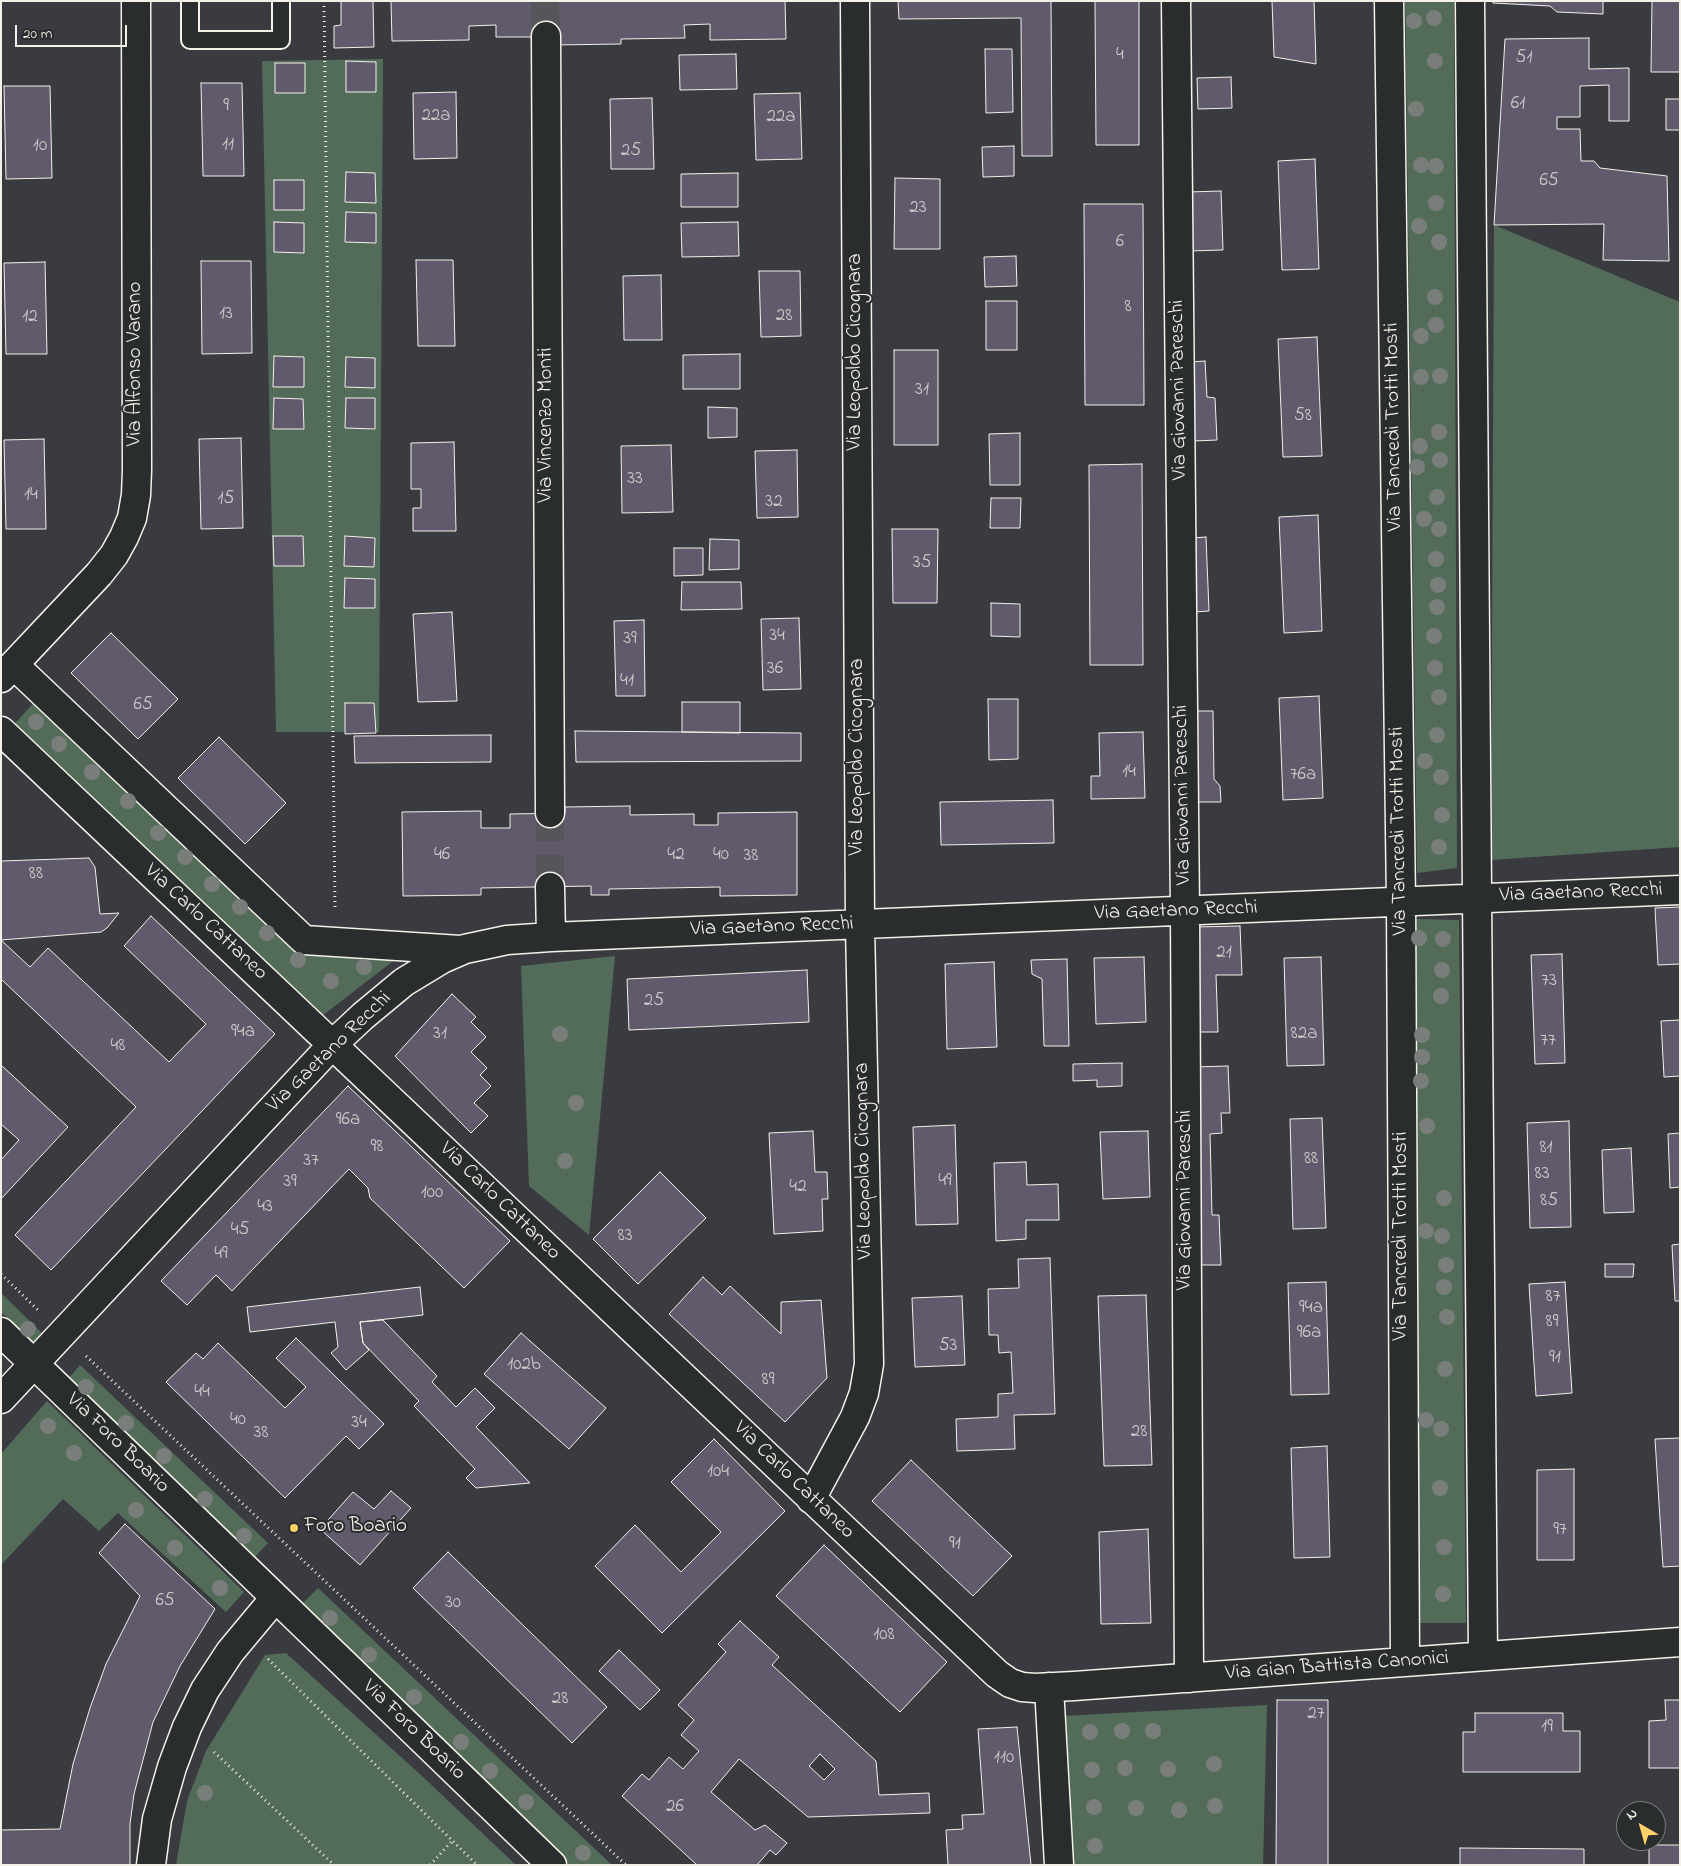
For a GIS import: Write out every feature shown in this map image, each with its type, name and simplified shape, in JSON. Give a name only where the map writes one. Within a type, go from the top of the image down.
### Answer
[{"type":"street","name":"Via Alfonso Varano","points":[[7,671],[99,574],[114,555],[132,518],[136,495],[137,470],[136,1]]},
{"type":"street","name":"Via Leopoldo Cicognara","points":[[812,1499],[855,1417],[864,1393],[869,1364],[860,925],[855,1]]},
{"type":"street","name":"Via Giovanni Pareschi","points":[[1176,1],[1190,1678]]},
{"type":"street","name":"Via Tancredi Trotti Mosti","points":[[1389,1],[1401,902],[1405,1662]]},
{"type":"street","points":[[1470,1],[1482,1656]]},
{"type":"street","name":"Via Vincenzo Monti","points":[[546,36],[550,813]]},
{"type":"street","points":[[7,671],[304,940],[462,950]]},
{"type":"street","name":"Via Carlo Cattaneo","points":[[1,731],[996,1674]]},
{"type":"street","points":[[550,887],[550,937]]},
{"type":"street","name":"Via Gaetano Recchi","points":[[1,1399],[333,1044],[404,982],[442,959],[462,950],[507,940],[550,937],[1680,890]]},
{"type":"street","name":"Via Foro Boario","points":[[1,1332],[552,1865]]},
{"type":"street","points":[[151,1865],[158,1818],[172,1767],[187,1727],[205,1690],[230,1652],[275,1598]]},
{"type":"street","name":"Via Gian Battista Canonici","points":[[996,1674],[1010,1683],[1022,1687],[1049,1687],[1680,1642]]},
{"type":"street","points":[[1049,1687],[1058,1865]]},
{"type":"lane","points":[[190,1],[190,40],[281,40],[281,1]]},
{"type":"path","points":[[324,1],[335,942]]},
{"type":"path","points":[[1,1274],[626,1865]]},
{"type":"path","points":[[244,1636],[477,1865]]},
{"type":"path","points":[[187,1727],[334,1865]]},
{"type":"path","points":[[430,1865],[452,1841]]},
{"type":"green space","points":[[1405,1],[1454,1],[1457,868],[1417,873]]},
{"type":"green space","points":[[383,59],[379,732],[276,732],[262,61]]},
{"type":"green space","points":[[1494,225],[1680,302],[1680,847],[1491,860]]},
{"type":"green space","points":[[38,698],[298,947],[397,958],[322,1016],[10,729]]},
{"type":"green space","points":[[1415,919],[1459,920],[1466,1623],[1419,1623]]},
{"type":"green space","points":[[615,956],[589,1235],[529,1186],[521,966]]},
{"type":"green space","points":[[1,1293],[43,1334],[34,1343],[1,1312]]},
{"type":"green space","points":[[80,1365],[268,1543],[253,1559],[67,1380]]},
{"type":"green space","points":[[47,1401],[244,1592],[226,1612],[118,1513],[99,1531],[63,1499],[1,1565],[1,1454]]},
{"type":"green space","points":[[318,1588],[612,1865],[570,1865],[298,1608]]},
{"type":"green space","points":[[286,1653],[422,1776],[516,1865],[176,1865],[187,1801],[206,1751],[265,1655]]},
{"type":"green space","points":[[1267,1705],[1263,1865],[1068,1865],[1062,1716]]},
{"type":"building","points":[[341,1],[373,1],[374,47],[334,48],[334,26],[341,25]]},
{"type":"building","points":[[391,1],[785,1],[786,39],[710,40],[710,24],[684,25],[685,38],[621,39],[621,44],[554,45],[554,37],[496,37],[496,25],[469,26],[469,40],[392,41]]},
{"type":"building","points":[[898,1],[1051,1],[1052,156],[1022,156],[1021,18],[899,19]]},
{"type":"building","points":[[1095,1],[1139,1],[1139,145],[1096,145]]},
{"type":"building","points":[[1272,1],[1314,1],[1316,64],[1274,57]]},
{"type":"building","points":[[1493,1],[1603,1],[1603,14],[1557,12],[1550,6],[1493,3]]},
{"type":"building","points":[[1652,1],[1680,1],[1680,72],[1651,72]]},
{"type":"building","points":[[1589,38],[1589,69],[1629,68],[1629,121],[1609,121],[1609,85],[1580,86],[1580,117],[1557,117],[1557,129],[1580,129],[1581,161],[1594,161],[1600,168],[1667,176],[1669,261],[1603,260],[1604,224],[1494,225],[1505,39]]},
{"type":"building","points":[[985,49],[1012,49],[1013,112],[986,113]]},
{"type":"building","points":[[736,54],[737,89],[680,90],[679,55]]},
{"type":"building","points":[[346,61],[376,62],[376,92],[346,92]]},
{"type":"building","points":[[275,63],[305,63],[305,93],[275,93]]},
{"type":"building","points":[[1231,77],[1232,108],[1198,109],[1197,78]]},
{"type":"building","points":[[201,83],[242,83],[244,176],[203,176]]},
{"type":"building","points":[[4,86],[50,86],[52,178],[6,179]]},
{"type":"building","points":[[456,92],[457,158],[414,159],[413,93]]},
{"type":"building","points":[[800,93],[802,159],[756,160],[754,94]]},
{"type":"building","points":[[652,98],[654,169],[611,169],[610,99]]},
{"type":"building","points":[[1666,99],[1680,99],[1680,130],[1666,130]]},
{"type":"building","points":[[1014,146],[1014,176],[983,177],[982,147]]},
{"type":"building","points":[[1315,159],[1319,269],[1282,270],[1278,161]]},
{"type":"building","points":[[346,172],[375,173],[376,203],[345,202]]},
{"type":"building","points":[[738,173],[738,207],[681,207],[681,174]]},
{"type":"building","points":[[895,178],[940,179],[940,249],[894,249]]},
{"type":"building","points":[[274,180],[304,180],[304,210],[274,210]]},
{"type":"building","points":[[1221,191],[1223,250],[1189,251],[1188,192]]},
{"type":"building","points":[[1084,204],[1143,204],[1144,405],[1085,405]]},
{"type":"building","points":[[346,212],[376,213],[376,243],[345,242]]},
{"type":"building","points":[[274,222],[304,223],[304,253],[274,252]]},
{"type":"building","points":[[738,222],[739,256],[682,257],[681,223]]},
{"type":"building","points":[[1016,256],[1017,286],[985,287],[984,257]]},
{"type":"building","points":[[416,260],[453,260],[455,346],[418,346]]},
{"type":"building","points":[[201,261],[251,261],[252,353],[202,354]]},
{"type":"building","points":[[45,262],[47,354],[6,354],[4,263]]},
{"type":"building","points":[[759,271],[800,271],[801,336],[761,337]]},
{"type":"building","points":[[661,275],[662,340],[624,340],[623,276]]},
{"type":"building","points":[[986,301],[1017,301],[1017,350],[986,350]]},
{"type":"building","points":[[1317,337],[1322,456],[1283,457],[1278,339]]},
{"type":"building","points":[[894,350],[938,350],[938,445],[894,445]]},
{"type":"building","points":[[740,354],[740,389],[683,389],[683,355]]},
{"type":"building","points":[[274,356],[304,357],[304,387],[273,387]]},
{"type":"building","points":[[346,357],[375,358],[375,388],[345,387]]},
{"type":"building","points":[[1205,361],[1207,397],[1215,398],[1217,440],[1193,441],[1190,362]]},
{"type":"building","points":[[274,398],[303,399],[304,429],[273,429]]},
{"type":"building","points":[[346,398],[375,398],[375,429],[345,428]]},
{"type":"building","points":[[708,407],[737,408],[737,437],[708,438]]},
{"type":"building","points":[[1020,433],[1020,485],[990,485],[989,434]]},
{"type":"building","points":[[241,438],[243,528],[201,529],[199,439]]},
{"type":"building","points":[[44,439],[46,529],[6,529],[4,440]]},
{"type":"building","points":[[454,442],[456,531],[413,531],[413,508],[421,508],[421,489],[411,489],[411,443]]},
{"type":"building","points":[[671,445],[673,512],[622,513],[621,446]]},
{"type":"building","points":[[797,450],[798,517],[757,518],[755,451]]},
{"type":"building","points":[[1142,464],[1143,665],[1090,665],[1089,465]]},
{"type":"building","points":[[991,498],[1021,498],[1020,528],[990,528]]},
{"type":"building","points":[[1318,515],[1322,631],[1284,633],[1279,517]]},
{"type":"building","points":[[892,529],[938,529],[937,603],[893,603]]},
{"type":"building","points":[[273,536],[303,536],[304,566],[274,566]]},
{"type":"building","points":[[345,536],[375,538],[374,567],[344,566]]},
{"type":"building","points":[[1206,537],[1209,611],[1194,612],[1192,538]]},
{"type":"building","points":[[710,539],[739,540],[739,569],[709,570]]},
{"type":"building","points":[[674,548],[703,548],[703,575],[674,576]]},
{"type":"building","points":[[345,578],[375,579],[375,608],[344,608]]},
{"type":"building","points":[[682,582],[741,582],[742,609],[681,610]]},
{"type":"building","points":[[991,603],[1020,604],[1020,637],[991,636]]},
{"type":"building","points":[[452,612],[457,701],[418,702],[413,614]]},
{"type":"building","points":[[799,618],[801,689],[763,690],[761,619]]},
{"type":"building","points":[[644,620],[645,696],[616,696],[614,621]]},
{"type":"building","points":[[111,633],[178,699],[138,739],[71,673]]},
{"type":"building","points":[[1319,696],[1323,798],[1283,800],[1279,698]]},
{"type":"building","points":[[988,699],[1018,699],[1018,759],[989,760]]},
{"type":"building","points":[[682,702],[740,702],[740,733],[682,732]]},
{"type":"building","points":[[345,703],[374,703],[376,733],[345,734]]},
{"type":"building","points":[[1195,711],[1213,711],[1214,779],[1220,786],[1221,802],[1195,802]]},
{"type":"building","points":[[575,731],[801,733],[801,761],[576,762]]},
{"type":"building","points":[[1143,732],[1145,798],[1091,799],[1091,776],[1100,776],[1099,733]]},
{"type":"building","points":[[491,735],[491,762],[355,763],[354,736]]},
{"type":"building","points":[[219,737],[286,803],[245,844],[178,778]]},
{"type":"building","points":[[1053,800],[1054,843],[941,845],[940,802]]},
{"type":"building","points":[[630,806],[630,815],[694,814],[694,825],[718,825],[718,813],[797,812],[797,895],[720,896],[720,887],[609,889],[609,895],[591,895],[591,886],[481,888],[481,895],[403,896],[402,812],[481,811],[481,828],[510,828],[510,814],[565,813],[565,807]]},
{"type":"building","points":[[89,858],[95,867],[100,914],[119,913],[107,928],[101,932],[1,940],[1,861]]},
{"type":"building","points":[[1680,907],[1680,964],[1658,965],[1655,908]]},
{"type":"building","points":[[151,916],[275,1034],[51,1270],[15,1235],[136,1107],[1,979],[1,940],[30,967],[48,948],[169,1062],[206,1024],[124,946]]},
{"type":"building","points":[[1240,926],[1242,975],[1216,975],[1218,1032],[1198,1032],[1195,927]]},
{"type":"building","points":[[1562,954],[1565,1063],[1535,1064],[1531,955]]},
{"type":"building","points":[[1144,957],[1146,1022],[1096,1024],[1094,958]]},
{"type":"building","points":[[1321,957],[1324,1065],[1287,1066],[1284,958]]},
{"type":"building","points":[[1067,959],[1069,1046],[1044,1046],[1042,979],[1032,974],[1031,960]]},
{"type":"building","points":[[994,962],[997,1047],[947,1049],[945,964]]},
{"type":"building","points":[[807,970],[809,1022],[629,1030],[627,979]]},
{"type":"building","points":[[452,994],[476,1017],[471,1022],[486,1037],[471,1052],[487,1068],[480,1075],[491,1086],[474,1103],[488,1116],[471,1133],[395,1056]]},
{"type":"building","points":[[1680,1020],[1680,1076],[1664,1077],[1661,1021]]},
{"type":"building","points":[[1122,1063],[1122,1086],[1097,1087],[1097,1080],[1073,1081],[1073,1064]]},
{"type":"building","points":[[1,1065],[68,1127],[1,1199],[1,1160],[19,1140],[1,1124]]},
{"type":"building","points":[[1228,1066],[1230,1113],[1221,1113],[1222,1133],[1210,1134],[1212,1215],[1219,1215],[1221,1265],[1197,1265],[1192,1067]]},
{"type":"building","points":[[348,1086],[510,1241],[464,1288],[370,1198],[368,1188],[349,1169],[232,1291],[216,1275],[187,1305],[161,1281]]},
{"type":"building","points":[[1322,1118],[1326,1228],[1293,1229],[1290,1119]]},
{"type":"building","points":[[1569,1121],[1571,1227],[1530,1228],[1527,1123]]},
{"type":"building","points":[[955,1125],[958,1224],[916,1225],[913,1127]]},
{"type":"building","points":[[813,1131],[815,1172],[827,1172],[828,1199],[822,1199],[823,1231],[774,1234],[769,1133]]},
{"type":"building","points":[[1148,1131],[1150,1197],[1103,1199],[1100,1132]]},
{"type":"building","points":[[1680,1133],[1680,1187],[1670,1188],[1668,1134]]},
{"type":"building","points":[[1631,1148],[1634,1212],[1604,1213],[1602,1150]]},
{"type":"building","points":[[1026,1162],[1027,1185],[1058,1184],[1059,1220],[1026,1220],[1026,1239],[996,1241],[994,1163]]},
{"type":"building","points":[[660,1172],[706,1218],[638,1284],[593,1239]]},
{"type":"building","points":[[1680,1244],[1680,1301],[1675,1301],[1672,1245]]},
{"type":"building","points":[[1050,1258],[1055,1414],[1014,1415],[1015,1449],[957,1451],[956,1419],[998,1417],[998,1394],[1013,1393],[1011,1352],[999,1353],[998,1335],[989,1335],[988,1289],[1019,1288],[1018,1259]]},
{"type":"building","points":[[1605,1264],[1634,1264],[1633,1277],[1605,1277]]},
{"type":"building","points":[[703,1277],[722,1295],[730,1286],[781,1334],[781,1302],[821,1300],[827,1378],[785,1422],[669,1314]]},
{"type":"building","points":[[1326,1282],[1329,1394],[1291,1395],[1288,1283]]},
{"type":"building","points":[[1565,1282],[1572,1393],[1536,1396],[1529,1284]]},
{"type":"building","points":[[420,1287],[423,1315],[360,1322],[363,1343],[369,1350],[346,1370],[331,1353],[338,1347],[335,1322],[250,1332],[247,1307]]},
{"type":"building","points":[[1146,1295],[1152,1465],[1104,1466],[1098,1296]]},
{"type":"building","points":[[962,1296],[965,1365],[915,1367],[912,1298]]},
{"type":"building","points":[[383,1320],[437,1376],[432,1382],[456,1407],[475,1388],[495,1408],[476,1427],[530,1483],[476,1488],[466,1478],[475,1469],[414,1406],[419,1401],[363,1343],[360,1322]]},
{"type":"building","points":[[521,1333],[606,1408],[569,1449],[484,1374]]},
{"type":"building","points":[[296,1338],[384,1424],[359,1449],[346,1436],[285,1498],[166,1382],[196,1353],[203,1359],[218,1343],[285,1408],[306,1387],[276,1358]]},
{"type":"building","points":[[1680,1438],[1680,1566],[1663,1567],[1655,1439]]},
{"type":"building","points":[[714,1439],[785,1511],[662,1633],[595,1566],[635,1525],[681,1572],[721,1532],[671,1482]]},
{"type":"building","points":[[1327,1446],[1330,1557],[1294,1558],[1291,1448]]},
{"type":"building","points":[[911,1460],[1012,1556],[973,1596],[872,1501]]},
{"type":"building","points":[[1574,1469],[1574,1560],[1537,1560],[1537,1470]]},
{"type":"building","points":[[391,1491],[411,1508],[360,1565],[320,1529],[353,1492],[374,1509]]},
{"type":"building","points":[[125,1524],[215,1609],[180,1666],[153,1722],[134,1794],[130,1824],[130,1865],[1,1865],[1,1830],[60,1829],[73,1764],[90,1708],[106,1664],[140,1596],[99,1553]]},
{"type":"building","points":[[1148,1529],[1151,1623],[1101,1624],[1099,1532]]},
{"type":"building","points":[[824,1545],[947,1662],[900,1712],[776,1596]]},
{"type":"building","points":[[448,1552],[607,1707],[572,1743],[413,1588]]},
{"type":"building","points":[[740,1621],[779,1657],[772,1665],[876,1761],[879,1795],[929,1793],[930,1813],[808,1817],[739,1759],[711,1792],[755,1830],[765,1825],[787,1843],[776,1855],[770,1850],[757,1865],[697,1865],[622,1796],[642,1774],[649,1780],[669,1757],[683,1769],[699,1751],[681,1735],[694,1720],[678,1705],[726,1652],[718,1644]],"holes":[[[820,1754],[835,1769],[824,1780],[809,1766]]]},
{"type":"building","points":[[619,1650],[660,1690],[640,1710],[599,1671]]},
{"type":"building","points":[[1277,1700],[1328,1700],[1328,1865],[1276,1865]]},
{"type":"building","points":[[1665,1700],[1680,1700],[1680,1768],[1649,1768],[1649,1721],[1666,1720]]},
{"type":"building","points":[[1475,1713],[1563,1713],[1563,1731],[1580,1731],[1580,1772],[1463,1772],[1463,1732],[1475,1732]]},
{"type":"building","points":[[1017,1727],[1031,1865],[948,1865],[946,1830],[963,1829],[962,1815],[984,1814],[978,1729]]},
{"type":"building","points":[[1666,1845],[1680,1845],[1680,1865],[1649,1865],[1649,1851],[1666,1851]]},
{"type":"building","points":[[1460,1848],[1584,1849],[1584,1865],[1460,1865]]},
{"type":"tunnel","points":[[545,1],[546,36]]},
{"type":"tunnel","points":[[550,813],[550,887]]},
{"type":"place","name":"Foro Boario","points":[[294,1528]]}]
